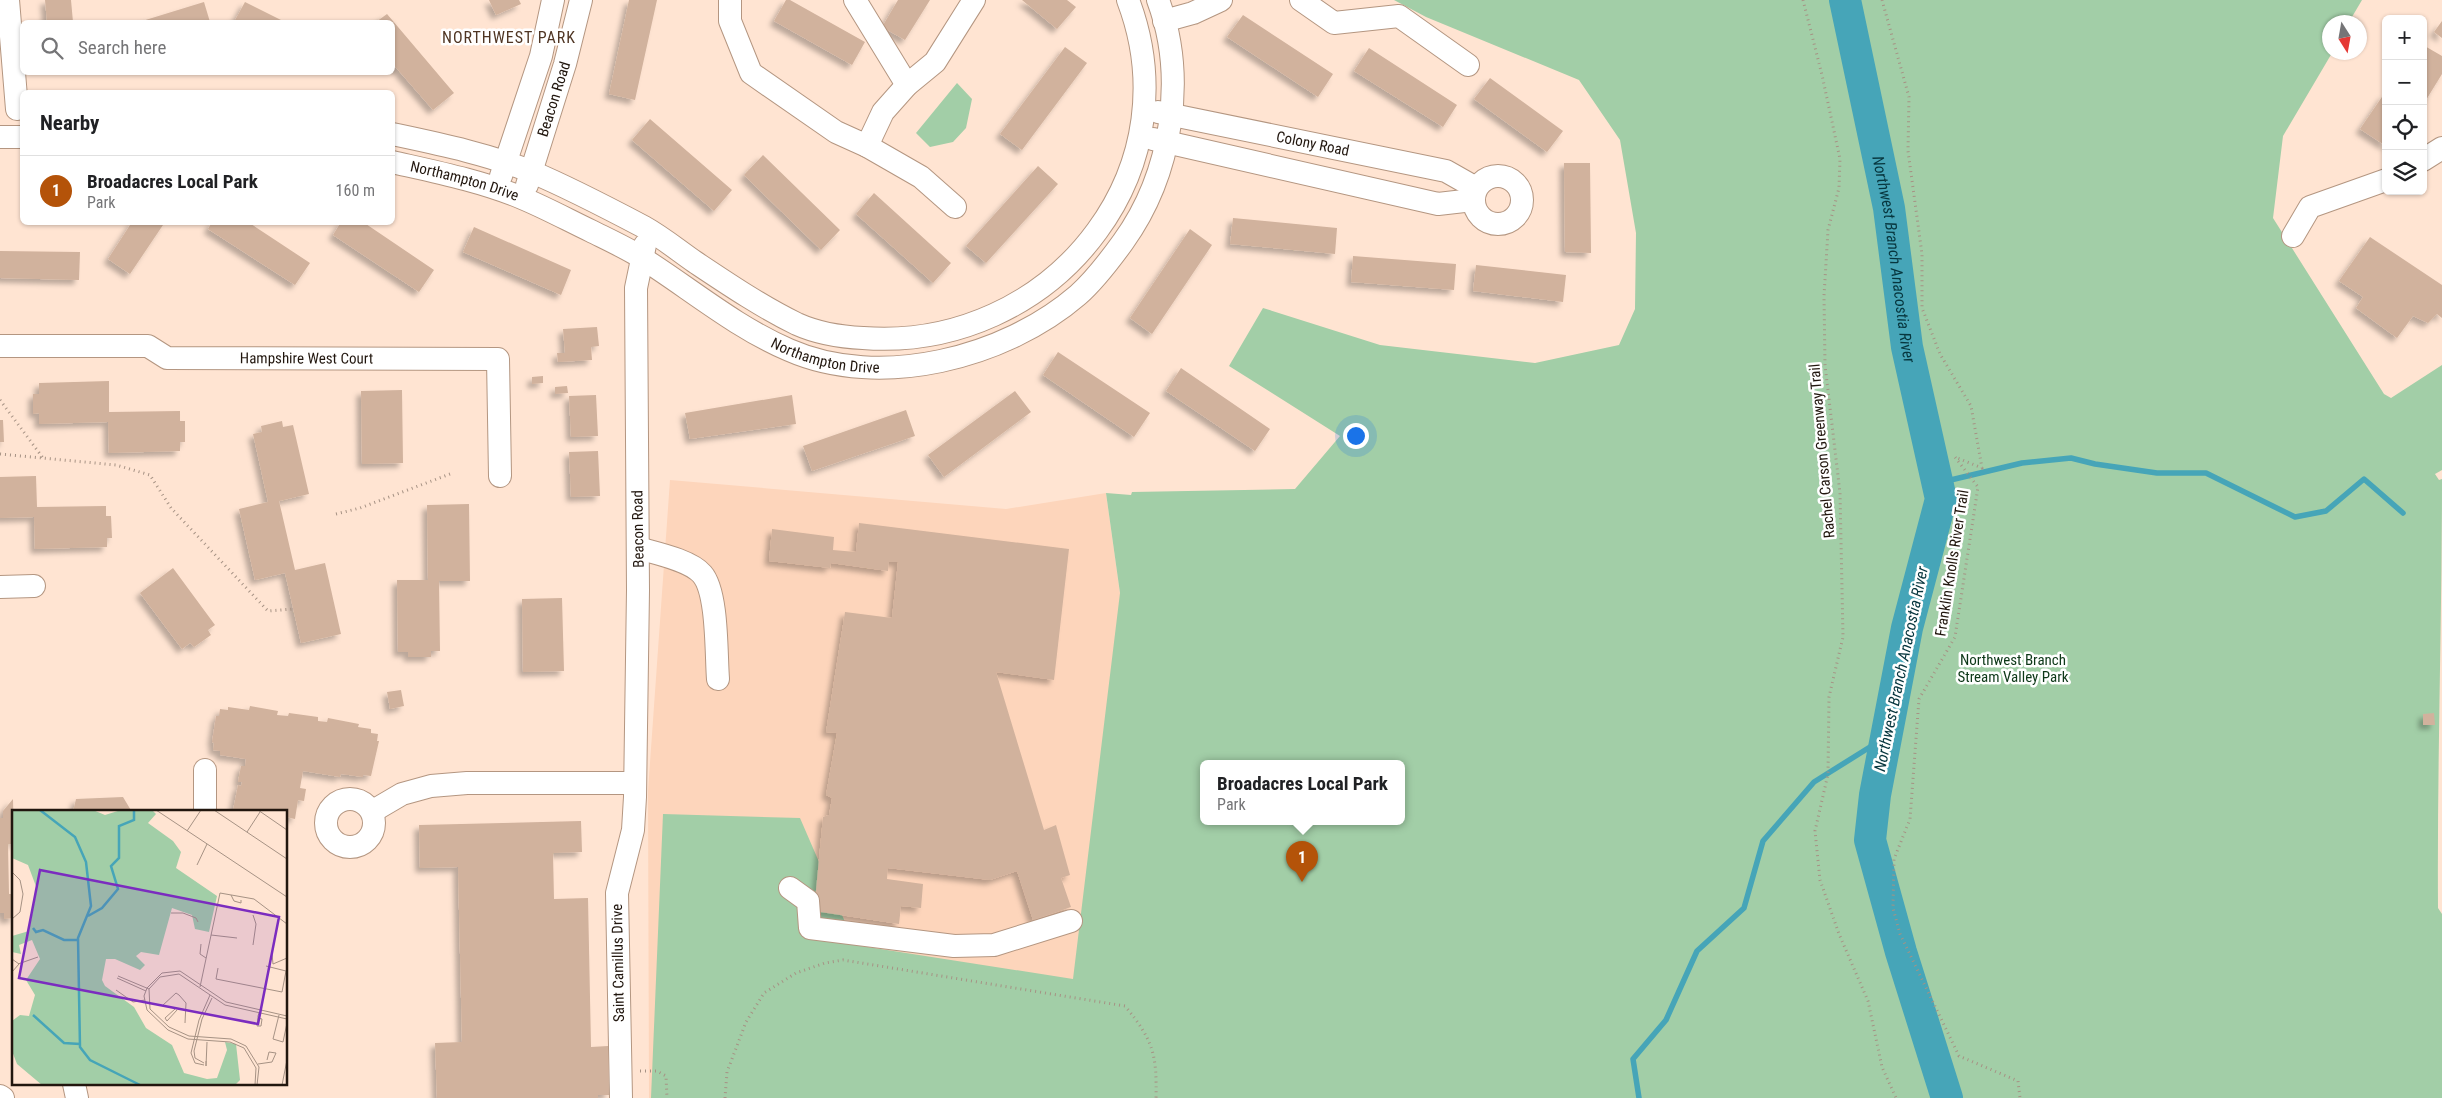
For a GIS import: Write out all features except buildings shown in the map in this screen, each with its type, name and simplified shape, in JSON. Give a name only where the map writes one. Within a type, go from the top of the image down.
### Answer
[{"type":"street","points":[[8,0],[6,54],[13,109]]},
{"type":"street","name":"Beacon Road","points":[[496,189],[541,56],[553,0]]},
{"type":"street","name":"Beacon Road","points":[[522,198],[532,172],[570,45],[581,0]]},
{"type":"street","points":[[730,0],[730,21],[751,73],[836,132],[867,146],[921,177],[955,207]]},
{"type":"street","points":[[855,0],[907,85]]},
{"type":"street","points":[[867,146],[882,112],[907,85],[935,62],[974,0]]},
{"type":"street","name":"Northampton Drive","points":[[395,135],[505,163],[532,172],[648,229],[771,311],[801,326],[841,336],[874,339],[917,338],[992,317],[1032,295],[1060,274],[1088,244],[1107,217],[1140,137],[1146,110],[1145,63],[1128,0]]},
{"type":"street","points":[[1161,10],[1193,13],[1221,0]]},
{"type":"street","points":[[1301,0],[1334,23],[1399,16],[1468,64]]},
{"type":"street","name":"Northampton Drive","points":[[395,163],[496,189],[522,198],[634,253],[758,335],[791,352],[836,364],[873,367],[920,366],[1003,343],[1048,318],[1079,294],[1110,261],[1131,232],[1159,169],[1172,113],[1173,60],[1161,10]]},
{"type":"street","name":"Colony Road","points":[[1140,137],[1167,141],[1438,204],[1475,194],[1446,171],[1172,113],[1146,110]]},
{"type":"street","points":[[0,137],[20,137]]},
{"type":"street","points":[[2427,157],[2442,148]]},
{"type":"street","points":[[2293,236],[2310,207],[2382,181]]},
{"type":"street","name":"Beacon Road","points":[[633,830],[638,548],[636,288],[648,229]]},
{"type":"street","points":[[1005,310],[1018,334]]},
{"type":"street","name":"Hampshire West Court","points":[[0,346],[148,346],[167,358],[498,359],[500,476]]},
{"type":"street","points":[[638,548],[676,559],[702,574],[718,594],[718,679]]},
{"type":"street","points":[[0,587],[34,586]]},
{"type":"street","points":[[204,770],[205,810]]},
{"type":"street","points":[[373,811],[402,794],[432,786],[468,783],[634,783]]},
{"type":"street","name":"Saint Camillus Drive","points":[[621,1098],[616,893],[633,830]]},
{"type":"street","points":[[790,888],[808,901],[810,928],[954,946],[994,946],[1071,921]]},
{"type":"path","name":"Rachel Carson Greenway Trail","points":[[1803,0],[1822,75],[1840,159],[1839,188],[1828,230],[1824,296],[1825,365],[1840,493],[1843,636],[1829,697],[1828,774],[1815,831],[1820,880],[1839,934],[1868,1001],[1882,1067],[1896,1098]]},
{"type":"path","name":"Franklin Knolls River Trail","points":[[1882,0],[1909,97],[1908,150],[1922,254],[1922,308],[1940,354],[1971,406],[1982,468],[1955,457],[1978,487],[1955,637],[1919,700],[1910,818],[1894,859],[1893,908],[1900,934],[1958,1056],[2018,1081],[2020,1098]]},
{"type":"path","points":[[0,400],[44,459]]},
{"type":"path","points":[[0,454],[116,465],[150,475],[170,508],[268,611],[293,608]]},
{"type":"path","points":[[336,514],[360,508],[450,474]]},
{"type":"path","points":[[725,1098],[727,1072],[743,1030],[764,993],[796,973],[843,960],[1125,1006],[1145,1030],[1157,1065],[1156,1098]]},
{"type":"path","points":[[632,1072],[657,1071],[666,1076],[667,1098]]},
{"type":"shaded area","points":[[670,480],[1006,509],[1106,493],[1146,781],[1200,819],[1200,825],[1405,825],[1405,760],[1402,760],[1408,740],[1458,1098],[649,1098],[648,791]]},
{"type":"green space","name":"Northwest Branch Stream Valley Park","points":[[1394,0],[2362,0],[2353,15],[2322,15],[2322,60],[2328,60],[2283,136],[2273,218],[2384,394],[2391,398],[2442,365],[2442,470],[2435,474],[2439,480],[2442,479],[2438,908],[2442,914],[2442,1098],[651,1098],[663,814],[800,818],[855,945],[1073,979],[1120,593],[1106,493],[1131,495],[1132,492],[1295,489],[1340,436],[1229,366],[1263,308],[1380,345],[1535,363],[1619,345],[1635,309],[1636,233],[1620,140],[1579,80],[1426,17]]},
{"type":"green space","points":[[957,83],[972,99],[966,128],[953,142],[930,147],[916,133]]},
{"type":"waterway","name":"Northwest Branch Anacostia River","points":[[1845,0],[1889,208],[1907,347],[1941,499],[1907,628],[1875,795],[1870,840],[1901,952],[1947,1098]]},
{"type":"waterway","points":[[1938,483],[2022,463],[2071,458],[2095,464],[2157,473],[2206,473],[2295,517],[2326,511],[2364,479],[2403,513]]},
{"type":"waterway","points":[[1639,1098],[1633,1059],[1666,1020],[1697,951],[1744,908],[1763,841],[1814,782],[1886,737]]},
{"type":"place","name":"Broadacres Local Park","points":[[1302,882]]},
{"type":"district","name":"NORTHWEST PARK","points":[[509,37]]}]
